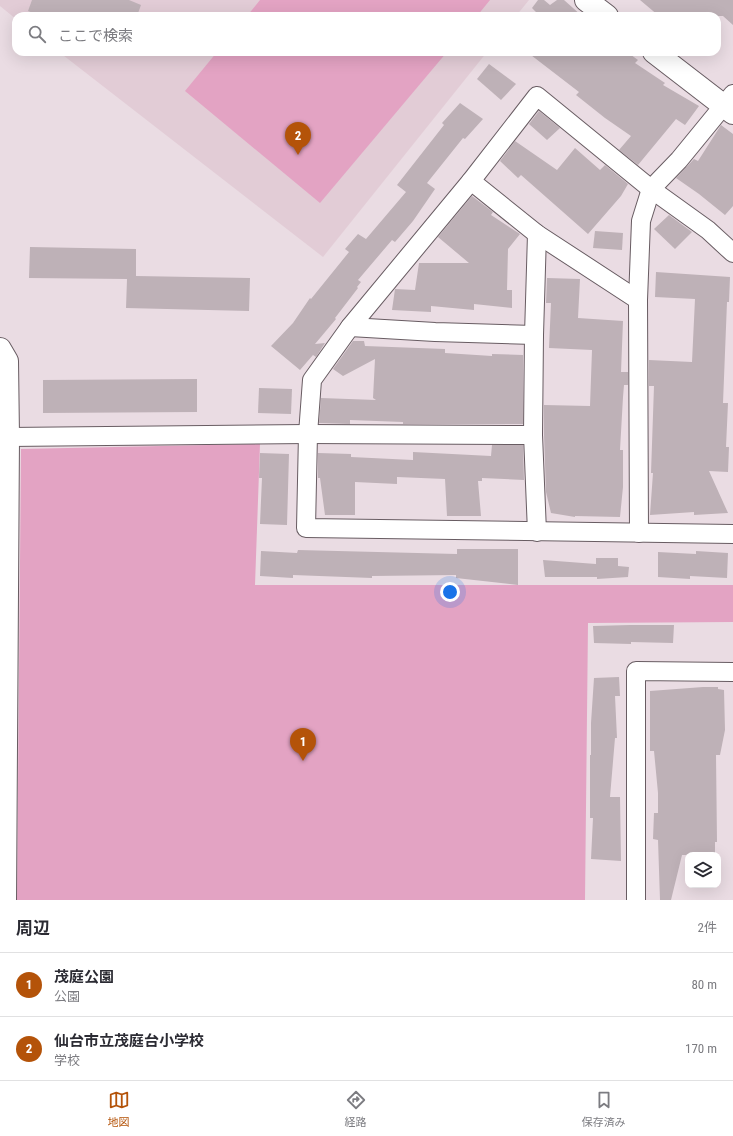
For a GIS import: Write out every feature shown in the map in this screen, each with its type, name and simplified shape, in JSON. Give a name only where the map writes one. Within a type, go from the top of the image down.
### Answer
[{"type":"street","points":[[586,0],[602,12]]},
{"type":"street","points":[[639,533],[638,300],[641,221],[651,189],[730,104],[660,56]]},
{"type":"street","points":[[733,253],[708,230],[651,189],[537,96],[471,181],[350,327],[312,380],[308,434],[306,528],[733,534]]},
{"type":"street","points":[[471,181],[537,234],[638,300]]},
{"type":"street","points":[[537,234],[533,436],[537,532]]},
{"type":"street","points":[[350,327],[435,332],[534,334]]},
{"type":"street","points":[[0,349],[7,361],[8,437],[3,873],[5,900]]},
{"type":"street","points":[[8,437],[308,434],[533,436]]},
{"type":"street","points":[[636,900],[636,671],[733,672]]},
{"type":"shaded area","points":[[0,0],[529,0],[519,12],[12,12],[12,16],[0,6]]},
{"type":"shaded area","points":[[260,0],[490,0],[480,12],[250,12]]},
{"type":"shaded area","points":[[64,56],[484,56],[323,257]]},
{"type":"shaded area","points":[[214,56],[444,56],[320,203],[185,91]]},
{"type":"shaded area","points":[[260,444],[255,585],[733,585],[733,622],[588,623],[585,900],[17,900],[21,449]]},
{"type":"building","points":[[32,0],[129,0],[141,5],[138,12],[28,11]]},
{"type":"building","points":[[538,0],[544,0],[550,5],[557,0],[564,0],[578,12],[536,12],[532,8]]},
{"type":"building","points":[[640,0],[733,0],[733,25],[721,16],[721,12],[654,12]]},
{"type":"building","points":[[532,56],[632,56],[638,60],[635,63],[665,83],[663,85],[699,106],[685,125],[676,119],[638,165],[619,150],[631,136],[576,95],[579,92]]},
{"type":"building","points":[[489,64],[516,84],[501,100],[477,79]]},
{"type":"building","points":[[460,103],[483,119],[465,139],[463,138],[427,183],[435,189],[413,221],[395,242],[392,240],[358,280],[361,282],[357,287],[358,288],[335,318],[336,319],[315,344],[325,343],[316,357],[313,355],[300,370],[271,346],[293,323],[310,298],[311,299],[349,252],[345,249],[358,234],[366,239],[406,192],[397,185],[444,125],[442,123]]},
{"type":"building","points":[[539,111],[560,128],[547,140],[529,124]]},
{"type":"building","points":[[721,125],[733,134],[733,206],[725,215],[676,178],[694,159],[698,161]]},
{"type":"building","points":[[515,141],[557,170],[575,148],[600,170],[605,165],[628,184],[621,196],[588,234],[521,175],[518,178],[500,161]]},
{"type":"building","points":[[472,196],[493,212],[491,215],[520,234],[508,249],[507,290],[512,290],[512,308],[474,304],[474,310],[431,306],[431,312],[392,310],[395,289],[415,290],[419,263],[469,263],[438,237]]},
{"type":"building","points":[[669,215],[692,232],[675,249],[654,229]]},
{"type":"building","points":[[595,231],[623,233],[622,250],[593,248]]},
{"type":"building","points":[[30,247],[136,249],[136,276],[250,278],[249,311],[126,308],[127,279],[29,278]]},
{"type":"building","points":[[656,272],[730,277],[729,302],[727,302],[723,403],[728,403],[726,447],[729,447],[728,472],[709,471],[728,513],[694,515],[694,512],[650,515],[653,473],[651,473],[654,386],[649,386],[649,360],[692,362],[695,299],[655,297]]},
{"type":"building","points":[[547,278],[580,279],[578,318],[623,321],[621,372],[628,372],[628,385],[624,385],[623,397],[620,450],[623,450],[623,487],[620,517],[575,517],[551,513],[546,492],[544,405],[590,406],[592,350],[549,348],[551,303],[546,303]]},
{"type":"building","points":[[353,341],[364,341],[365,346],[445,349],[445,353],[492,356],[492,354],[523,355],[523,424],[403,424],[403,422],[350,420],[350,424],[319,423],[321,398],[376,400],[373,398],[375,359],[343,376],[333,369]]},
{"type":"building","points":[[197,379],[197,412],[43,413],[43,380]]},
{"type":"building","points":[[259,388],[292,389],[291,414],[258,413]]},
{"type":"building","points":[[492,445],[523,445],[524,480],[482,478],[482,481],[478,481],[481,516],[447,516],[445,479],[397,477],[397,484],[355,482],[355,515],[325,515],[320,478],[318,478],[318,453],[351,454],[351,457],[413,460],[413,452],[491,456]]},
{"type":"building","points":[[260,453],[289,454],[287,525],[260,524],[262,478],[259,478]]},
{"type":"building","points":[[457,549],[518,549],[518,585],[456,578],[456,575],[372,576],[372,578],[293,575],[293,578],[260,576],[261,551],[297,553],[298,550],[457,554]]},
{"type":"building","points":[[696,551],[728,553],[727,578],[690,576],[690,579],[658,577],[658,552],[696,554]]},
{"type":"building","points":[[596,558],[618,558],[618,566],[629,567],[628,577],[597,579],[597,577],[545,577],[543,560],[596,564]]},
{"type":"building","points":[[674,625],[673,643],[594,643],[593,626]]},
{"type":"building","points":[[619,677],[620,696],[615,696],[617,738],[615,738],[610,797],[620,797],[621,861],[591,859],[593,818],[590,818],[590,755],[594,678]]},
{"type":"building","points":[[703,687],[718,687],[718,689],[724,690],[725,730],[720,755],[716,755],[717,842],[715,842],[715,852],[685,852],[685,855],[682,855],[671,900],[660,900],[658,840],[653,839],[654,813],[658,813],[658,793],[654,751],[650,751],[650,691]]},
{"type":"place","name":"仙台市立茂庭台小学校","points":[[298,155]]},
{"type":"place","name":"茂庭公園","points":[[303,761]]}]
